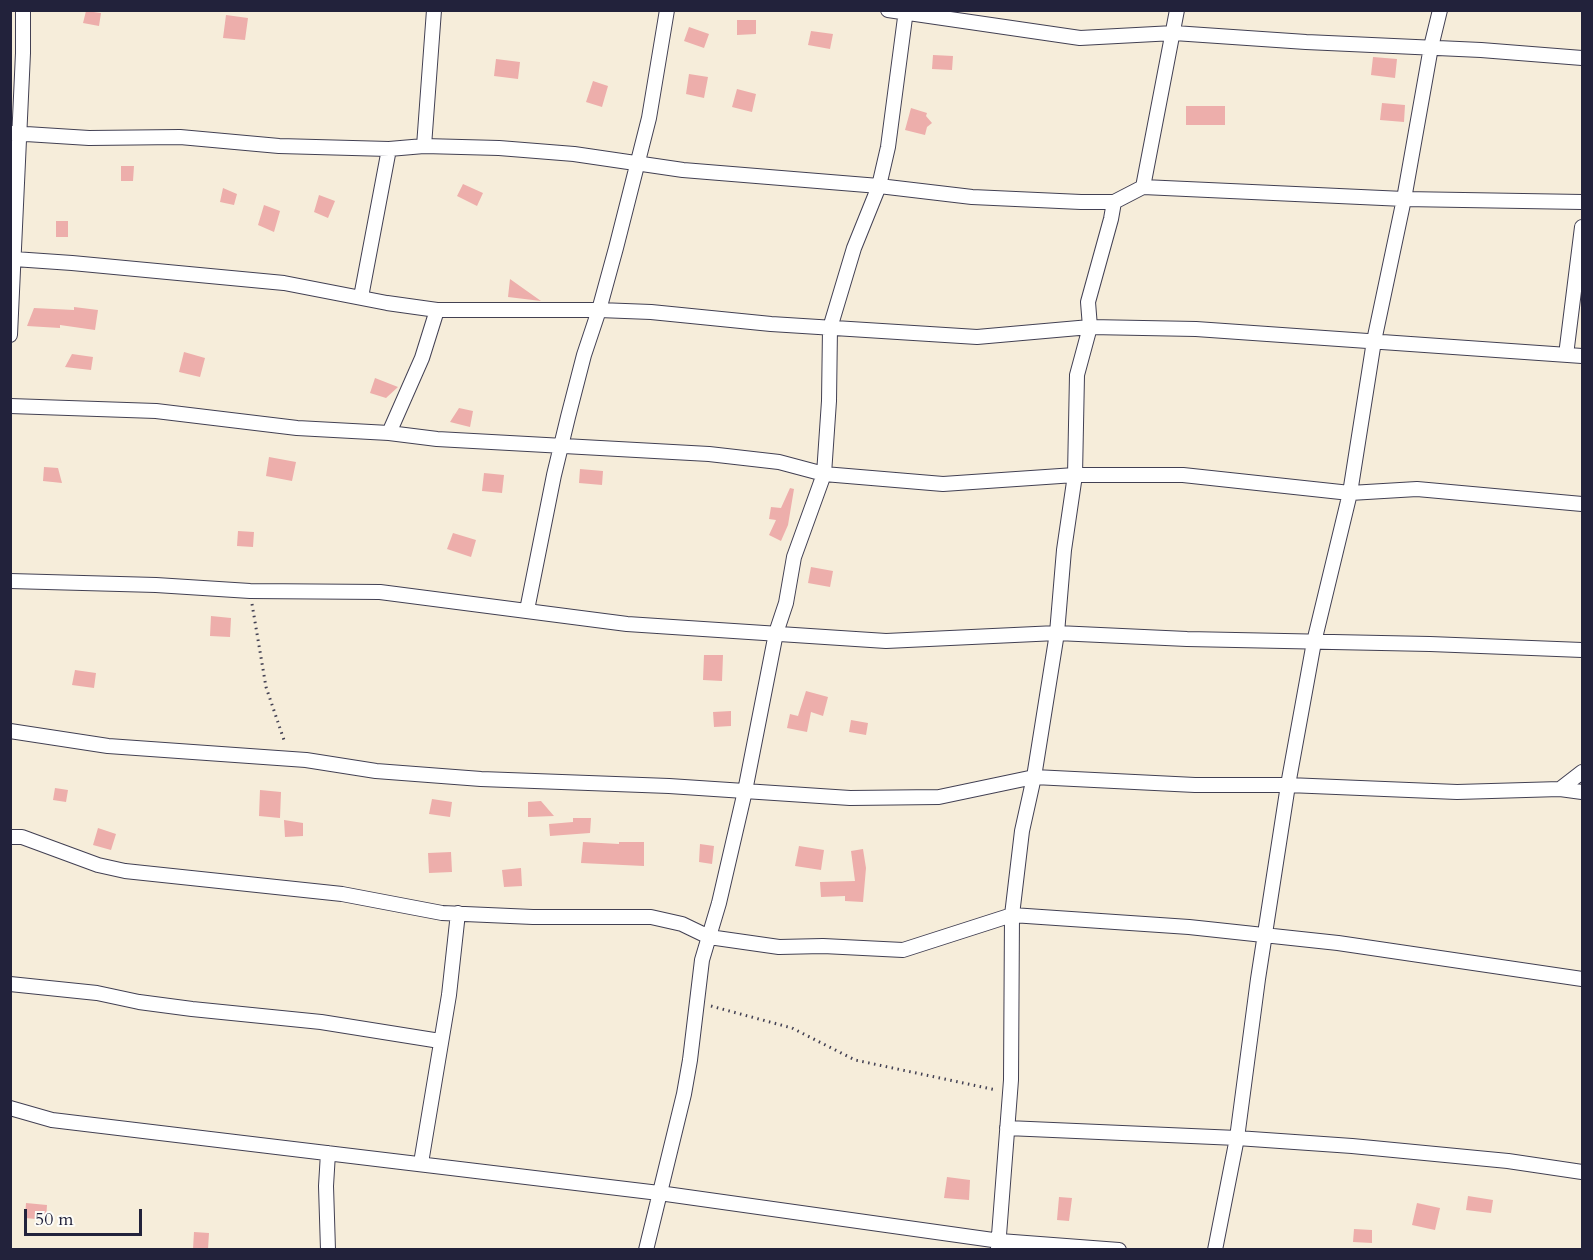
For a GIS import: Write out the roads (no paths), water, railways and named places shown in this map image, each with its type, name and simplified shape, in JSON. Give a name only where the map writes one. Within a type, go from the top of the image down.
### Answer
[{"type":"street","points":[[10,335],[15,134],[23,10]]},
{"type":"street","points":[[424,146],[434,10]]},
{"type":"street","points":[[527,610],[584,355],[600,310],[649,118],[667,10]]},
{"type":"street","points":[[888,10],[1080,38],[1174,33],[1582,58]]},
{"type":"street","points":[[1143,188],[1177,10]]},
{"type":"street","points":[[1215,1250],[1237,1138],[1288,785],[1314,642],[1350,494],[1374,341],[1440,10]]},
{"type":"street","points":[[646,1250],[658,1193],[684,1094],[702,960],[745,791],[776,633],[786,603],[794,557],[824,474],[829,401],[830,328],[854,248],[879,186],[888,147],[906,11]]},
{"type":"street","points":[[15,134],[89,138],[180,137],[279,146],[389,149],[424,146],[499,148],[574,154],[683,170],[879,186],[972,197],[1114,202],[1143,188],[1404,199],[1582,202]]},
{"type":"street","points":[[361,297],[389,149]]},
{"type":"street","points":[[999,1245],[1010,1093],[1012,915],[1022,831],[1034,777],[1057,633],[1064,550],[1075,475],[1077,375],[1090,327],[1088,302],[1114,202]]},
{"type":"street","points":[[1566,355],[1582,226]]},
{"type":"street","points":[[12,266],[72,262],[284,283],[437,310],[651,312],[771,324],[977,337],[1090,327],[1196,329],[1582,356]]},
{"type":"street","points":[[389,433],[422,358],[437,310]]},
{"type":"street","points":[[10,405],[156,411],[297,428],[389,433],[437,439],[709,454],[779,462],[824,474],[943,484],[1075,475],[1183,475],[1350,494],[1388,489],[1417,489],[1582,504]]},
{"type":"street","points":[[10,580],[250,591],[380,592],[627,624],[885,641],[1057,633],[1582,650]]},
{"type":"street","points":[[10,731],[108,746],[291,759],[376,771],[481,779],[850,798],[939,797],[1034,777],[1195,785],[1288,785],[1457,792],[1560,789],[1582,792]]},
{"type":"street","points":[[1560,789],[1582,772]]},
{"type":"street","points":[[10,837],[22,837],[113,869],[342,894],[442,913],[533,917],[651,917],[682,924],[709,938],[779,947],[823,946],[903,950],[1012,915],[1189,927],[1338,943],[1582,979]]},
{"type":"street","points":[[421,1163],[449,995],[458,913]]},
{"type":"street","points":[[10,984],[97,993],[139,1002],[192,1009],[321,1022],[440,1041]]},
{"type":"street","points":[[10,1108],[52,1120],[658,1193],[999,1245],[1119,1250]]},
{"type":"street","points":[[1007,1128],[1237,1138],[1352,1146],[1508,1161],[1582,1172]]},
{"type":"street","points":[[328,1153],[326,1186],[328,1250]]}]
